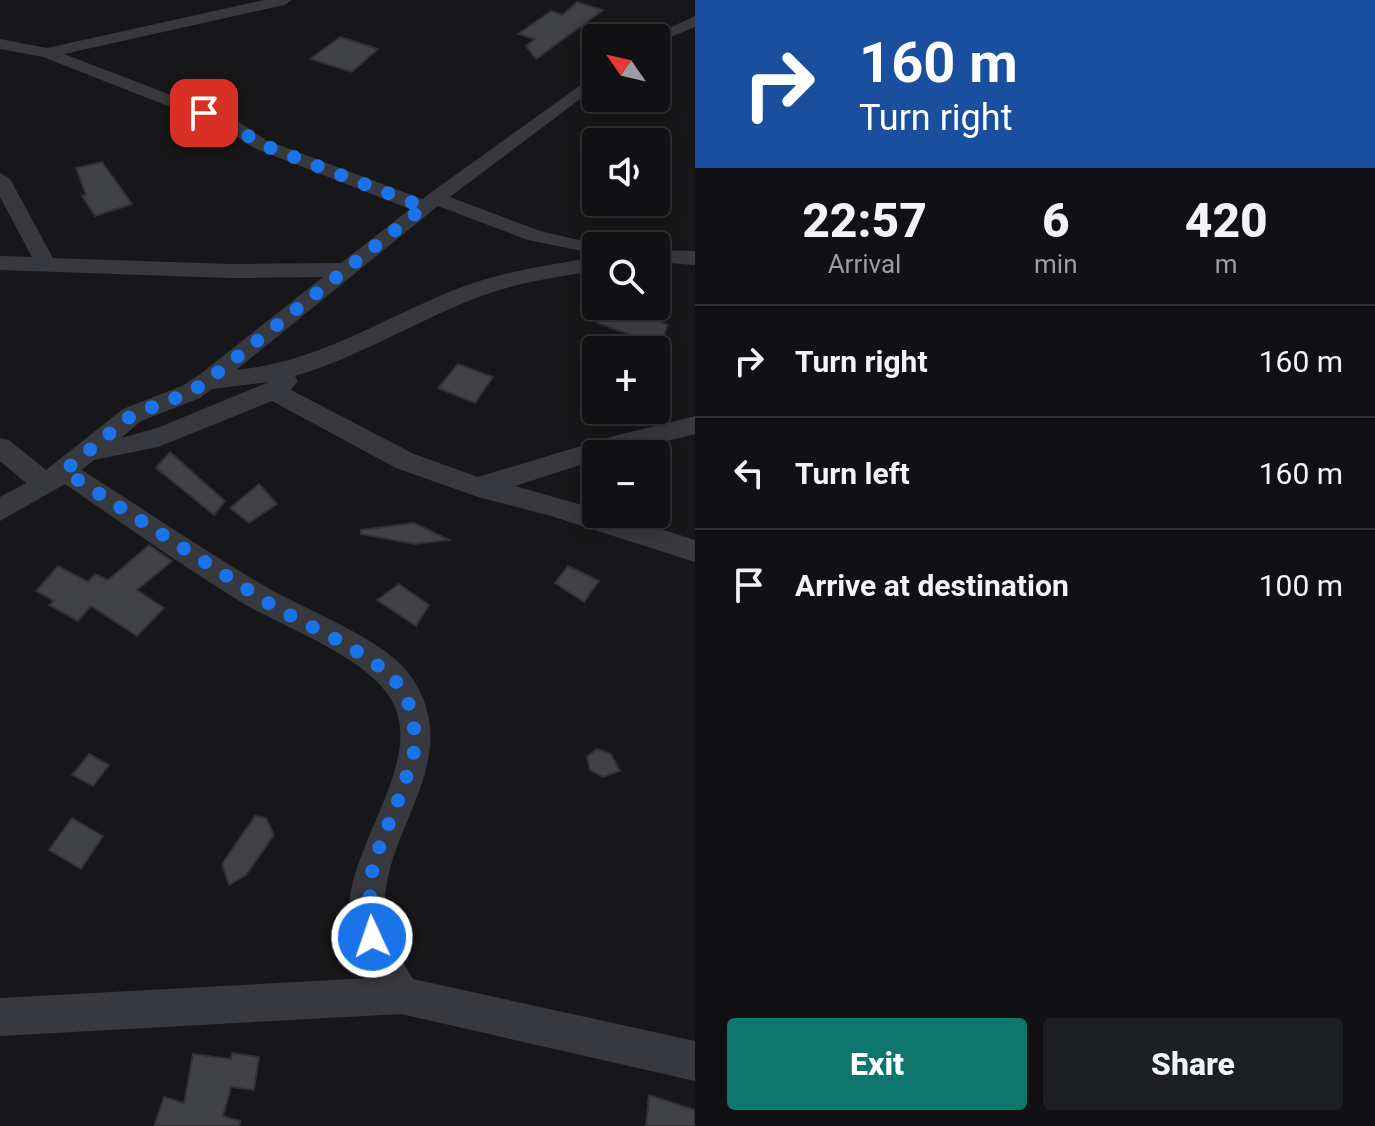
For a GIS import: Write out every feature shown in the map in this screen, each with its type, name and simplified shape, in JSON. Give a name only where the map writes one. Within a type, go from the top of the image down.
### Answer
[{"type":"street","points":[[47,53],[284,0]]},
{"type":"street","points":[[670,32],[695,21]]},
{"type":"street","points":[[0,44],[47,53],[230,124],[260,144],[288,156],[535,236],[582,245]]},
{"type":"street","points":[[0,510],[55,478],[132,415],[191,392],[207,381],[430,202],[582,89]]},
{"type":"street","points":[[0,179],[45,263]]},
{"type":"street","points":[[670,257],[695,258]]},
{"type":"street","points":[[0,263],[230,271],[346,270]]},
{"type":"street","points":[[207,381],[302,366],[345,351],[468,293],[535,274],[582,266]]},
{"type":"street","points":[[91,451],[124,449],[147,443],[275,392],[302,366]]},
{"type":"street","points":[[275,392],[405,461],[478,487],[551,505],[695,551]]},
{"type":"street","points":[[478,487],[614,445],[695,425]]},
{"type":"street","points":[[0,447],[276,608],[347,645],[392,675],[408,701],[417,742],[403,788],[373,863],[368,916],[372,937],[401,995]]},
{"type":"street","points":[[0,1017],[401,995],[695,1061]]},
{"type":"building","points":[[577,2],[603,10],[536,59],[526,46],[535,39],[518,34],[551,11],[562,15]]},
{"type":"building","points":[[340,37],[378,49],[352,72],[310,59]]},
{"type":"building","points":[[102,162],[132,204],[95,216],[82,196],[86,195],[76,168]]},
{"type":"building","points":[[599,320],[657,320],[668,325],[664,336],[634,336],[597,323]]},
{"type":"building","points":[[458,364],[493,377],[475,403],[438,388]]},
{"type":"building","points":[[170,452],[225,501],[214,515],[156,468]]},
{"type":"building","points":[[259,484],[277,504],[249,523],[230,508]]},
{"type":"building","points":[[414,523],[449,540],[414,544],[361,534],[361,530]]},
{"type":"building","points":[[149,545],[172,561],[137,590],[164,608],[137,636],[91,606],[78,621],[49,605],[54,601],[36,591],[58,566],[88,582],[95,574],[108,580]]},
{"type":"building","points":[[568,566],[599,581],[584,602],[555,583]]},
{"type":"building","points":[[399,584],[429,605],[416,626],[377,600]]},
{"type":"building","points":[[597,749],[611,754],[620,771],[603,777],[590,770],[587,757]]},
{"type":"building","points":[[89,754],[109,765],[93,786],[72,775]]},
{"type":"building","points":[[255,816],[266,818],[274,835],[246,875],[229,885],[222,864]]},
{"type":"building","points":[[72,818],[103,836],[81,869],[49,850]]},
{"type":"building","points":[[232,1053],[259,1057],[254,1090],[231,1087],[223,1116],[240,1121],[239,1126],[154,1126],[164,1097],[184,1103],[193,1054],[231,1059]]},
{"type":"building","points":[[649,1095],[695,1110],[695,1126],[646,1126]]},
{"type":"route","points":[[204,113],[230,124],[260,144],[424,207],[207,381],[191,392],[132,415],[64,471],[276,608],[347,645],[392,675],[408,701],[417,742],[403,788],[373,863],[368,916],[372,937]]}]
